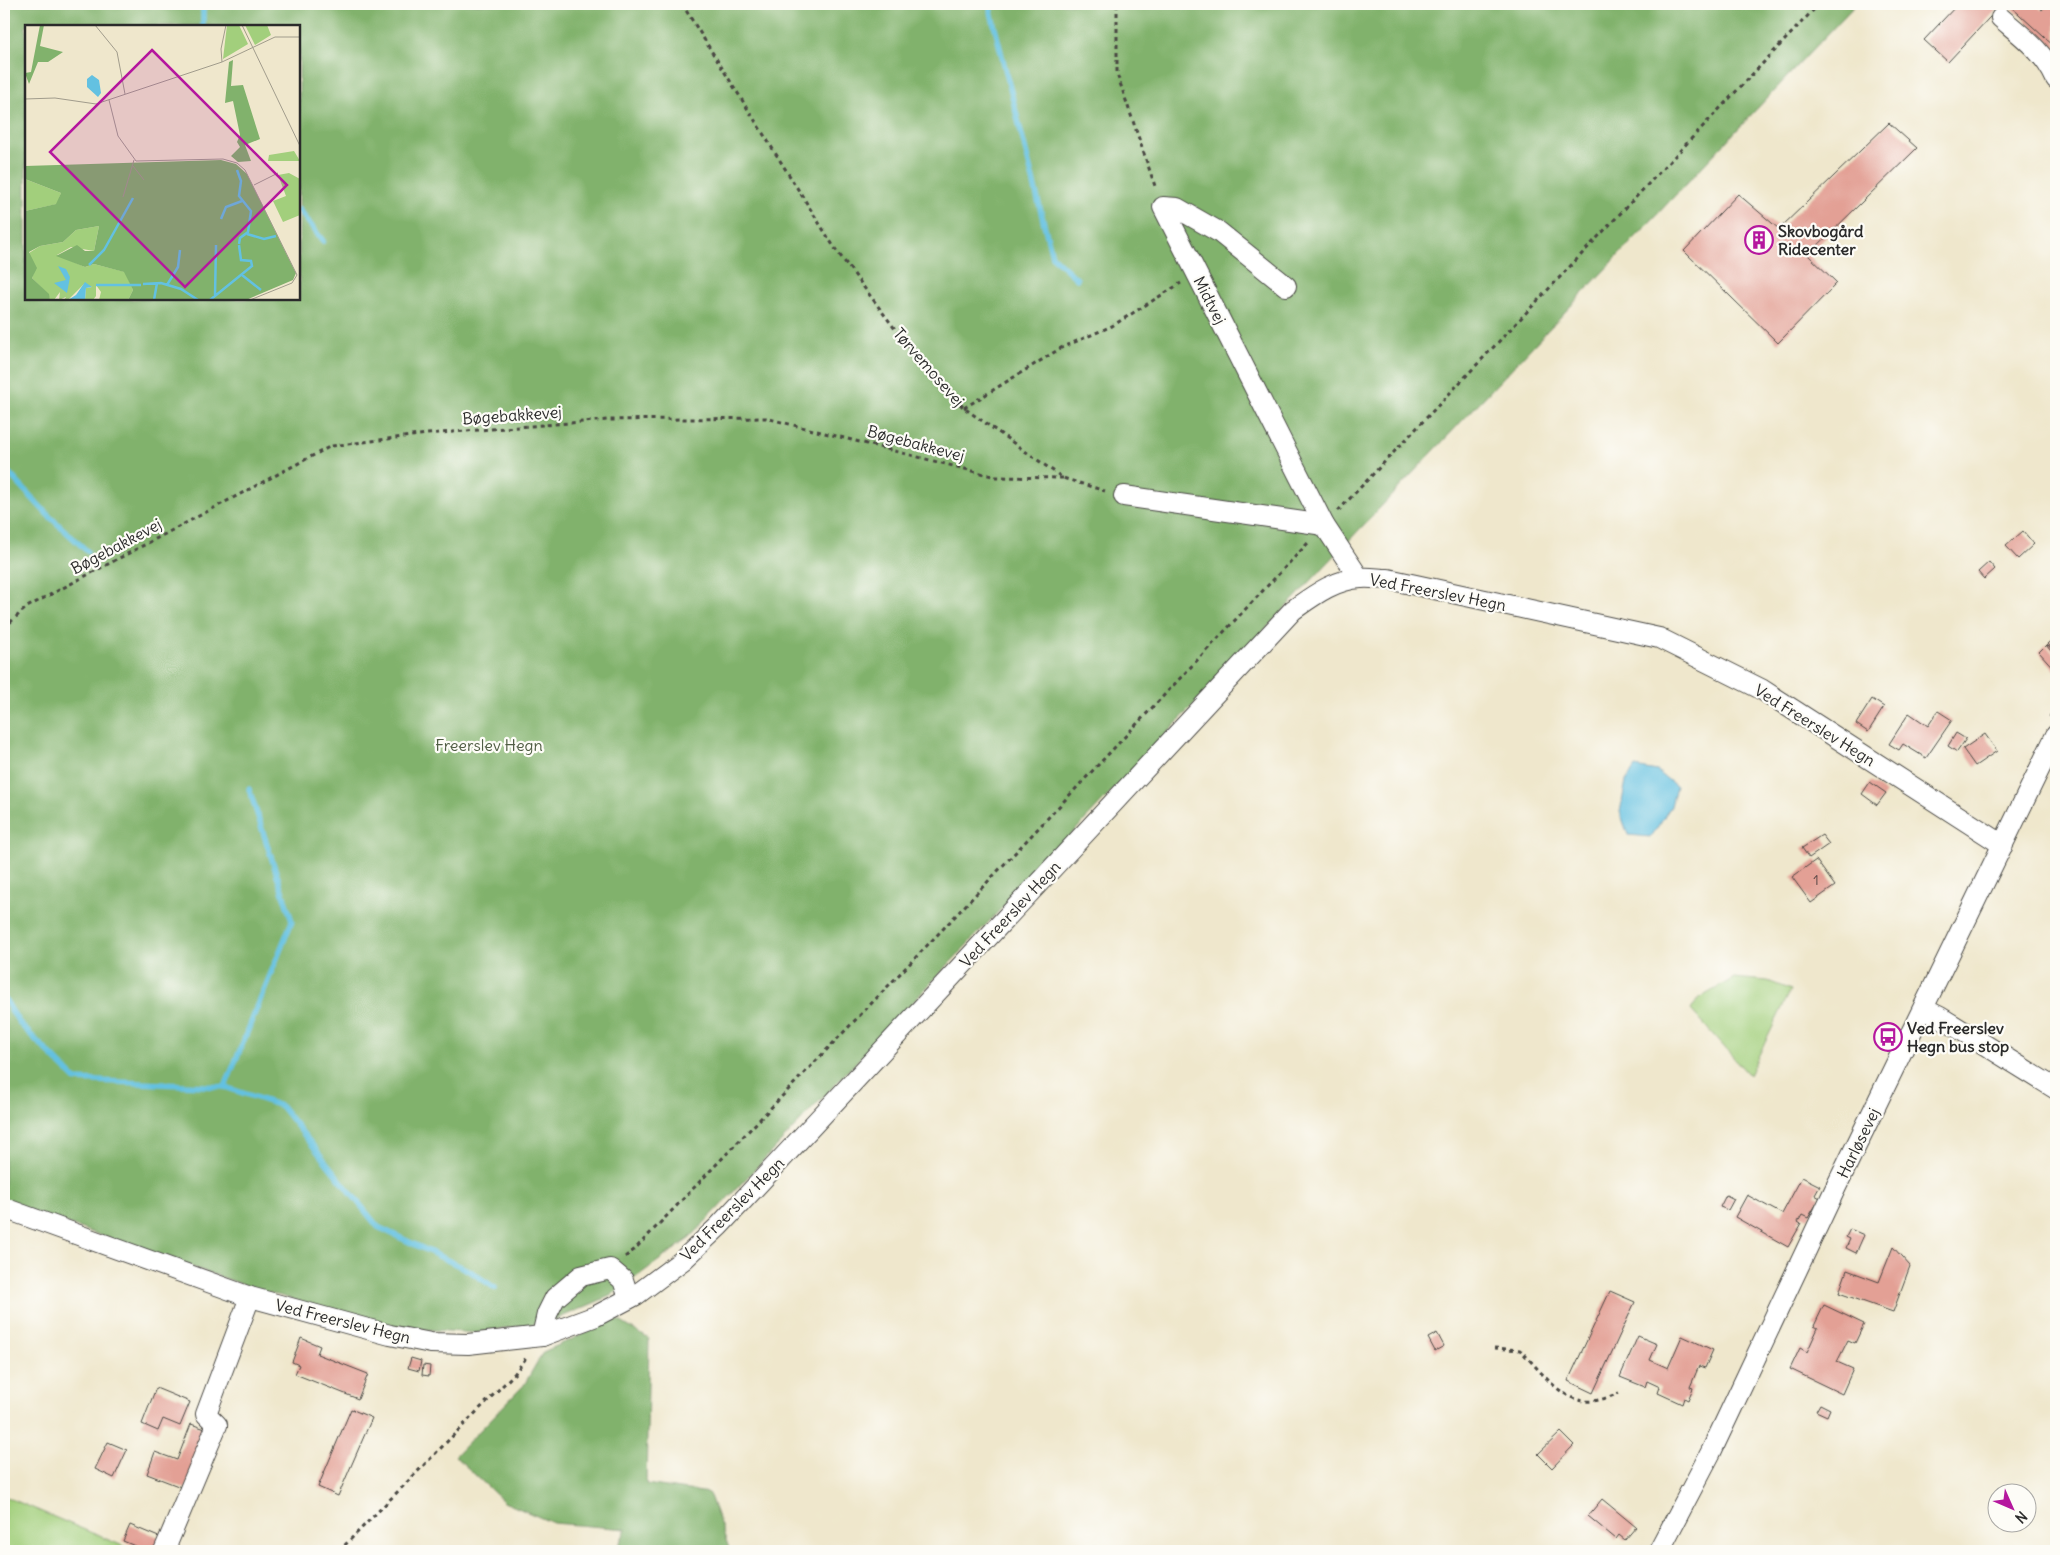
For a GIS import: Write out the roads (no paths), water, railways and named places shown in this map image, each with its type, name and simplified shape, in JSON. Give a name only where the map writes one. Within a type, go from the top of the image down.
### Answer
[{"type":"street","points":[[2001,18],[2038,50],[2050,65],[2056,79]]},
{"type":"street","name":"Midtvej","points":[[1286,286],[1219,232],[1177,208],[1163,208],[1324,525],[1359,578]]},
{"type":"street","points":[[1124,496],[1324,525]]},
{"type":"street","name":"Ved Freerslev Hegn","points":[[4,1208],[250,1297],[390,1335],[431,1343],[468,1344],[542,1336],[596,1316],[630,1298],[683,1260],[719,1226],[1293,610],[1316,594],[1337,584],[1359,578],[1388,579],[1659,638],[1761,689],[2003,845]]},
{"type":"street","name":"Harløsevej","points":[[1659,1551],[1710,1452],[1836,1187],[2056,735]]},
{"type":"street","points":[[1924,1009],[2056,1089]]},
{"type":"street","points":[[542,1336],[555,1298],[581,1276],[610,1268],[623,1280],[630,1298]]},
{"type":"street","points":[[164,1551],[217,1426],[206,1414],[250,1297]]},
{"type":"water","points":[[1635,767],[1657,771],[1676,786],[1671,806],[1651,837],[1628,835],[1620,812],[1626,781]]},
{"type":"waterway","points":[[203,4],[203,25]]},
{"type":"waterway","points":[[989,4],[1052,256],[1077,279]]},
{"type":"waterway","points":[[300,211],[323,241]]},
{"type":"waterway","points":[[4,468],[49,516],[87,551]]},
{"type":"waterway","points":[[225,1087],[292,921],[249,789]]},
{"type":"waterway","points":[[4,998],[20,1024],[76,1080],[225,1087],[281,1106],[378,1227],[470,1271],[495,1288]]},
{"type":"place","name":"Skovbogård Ridecenter","points":[[1759,240]]},
{"type":"place","name":"Ved Freerslev Hegn bus stop","points":[[1888,1037]]},
{"type":"park label","name":"Freerslev Hegn","points":[[489,745]]}]
